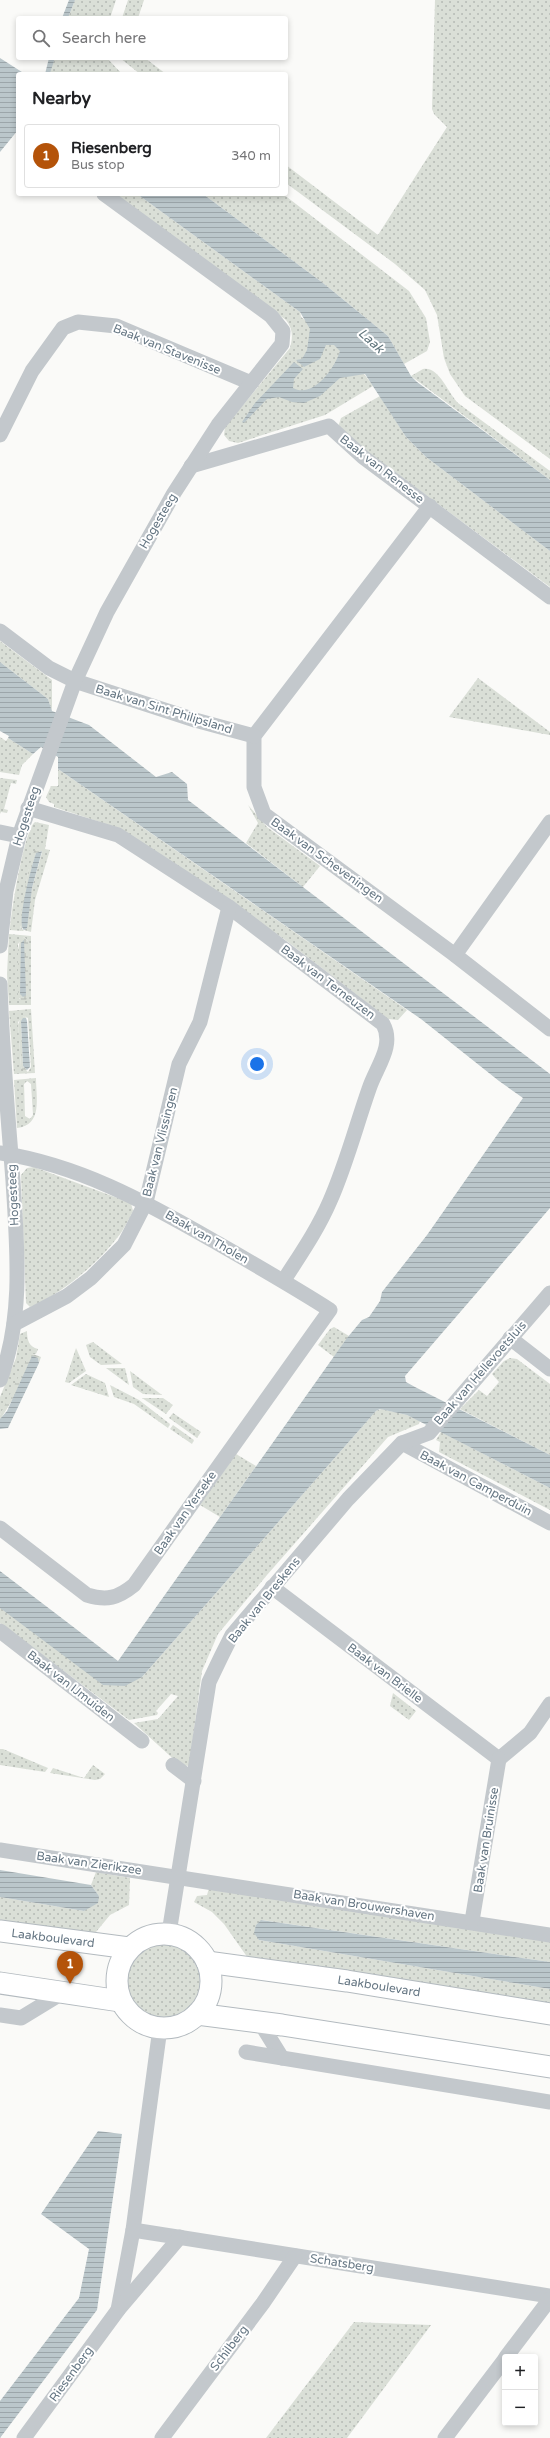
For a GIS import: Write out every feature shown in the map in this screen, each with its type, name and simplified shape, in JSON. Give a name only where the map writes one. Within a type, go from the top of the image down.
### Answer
[{"type":"main road","name":"Laakboulevard","points":[[0,1932],[129,1948]]},
{"type":"main road","points":[[169,1933],[185,1938],[198,1948],[207,1962],[211,1986],[204,2006],[198,2014],[180,2025],[160,2028],[148,2026],[137,2020],[120,2001],[116,1979],[122,1957],[129,1948],[148,1936],[169,1933]]},
{"type":"main road","name":"Laakboulevard","points":[[207,1962],[347,1981],[550,2014]]},
{"type":"main road","points":[[0,1983],[120,2001]]},
{"type":"main road","points":[[198,2014],[261,2024],[282,2025],[550,2067]]},
{"type":"street","name":"Hogesteeg","points":[[0,946],[6,891],[19,836],[47,754],[75,681],[107,612],[191,466],[218,425],[282,344],[283,331],[280,324],[107,196]]},
{"type":"street","name":"Baak van Stavenisse","points":[[0,435],[32,371],[63,328],[78,322],[116,326],[251,382]]},
{"type":"street","name":"Baak van Renesse","points":[[191,466],[329,426],[363,457],[550,597]]},
{"type":"street","points":[[254,736],[430,506]]},
{"type":"street","name":"Baak van Sint Philipsland","points":[[0,631],[49,668],[75,681],[195,720],[254,736]]},
{"type":"street","name":"Baak van Scheveningen","points":[[254,736],[254,787],[264,814],[455,955],[550,1029]]},
{"type":"street","name":"Baak van Terneuzen","points":[[28,808],[118,835],[229,908],[375,1017],[383,1024],[388,1033],[388,1043],[384,1055],[369,1087],[346,1160],[329,1203],[284,1280]]},
{"type":"street","points":[[455,955],[550,822]]},
{"type":"street","points":[[0,832],[19,836]]},
{"type":"street","name":"Baak van Vlissingen","points":[[14,1324],[67,1296],[91,1278],[124,1245],[146,1202],[179,1064],[200,1022],[229,908]]},
{"type":"street","name":"Hogesteeg","points":[[0,984],[6,1154],[16,1221],[14,1324],[9,1352],[0,1378]]},
{"type":"street","name":"Baak van Tholen","points":[[6,1154],[36,1160],[93,1178],[146,1202],[284,1280],[330,1310]]},
{"type":"street","name":"Baak van Hellevoetsluis","points":[[402,1443],[429,1433],[550,1293]]},
{"type":"street","name":"Baak van Yerseke","points":[[0,1528],[87,1595],[100,1599],[114,1598],[134,1585],[330,1310]]},
{"type":"street","points":[[510,1338],[550,1369]]},
{"type":"street","name":"Baak van Camperduin","points":[[402,1443],[550,1523]]},
{"type":"street","name":"Baak van Breskens","points":[[169,1933],[209,1682],[232,1635],[348,1499],[402,1443]]},
{"type":"street","name":"Baak van Brielle","points":[[272,1587],[499,1759]]},
{"type":"street","name":"Baak van IJmuiden","points":[[0,1631],[142,1741]]},
{"type":"street","points":[[499,1759],[530,1733],[550,1704]]},
{"type":"street","name":"Baak van Bruinisse","points":[[472,1921],[499,1759]]},
{"type":"street","points":[[173,1765],[194,1781]]},
{"type":"street","name":"Baak van Zierikzee","points":[[0,1850],[178,1877]]},
{"type":"street","name":"Baak van Brouwershaven","points":[[178,1877],[472,1921],[550,1935]]},
{"type":"street","points":[[0,2015],[21,2018],[62,1993]]},
{"type":"street","points":[[261,2024],[282,2058]]},
{"type":"street","name":"Riesenberg","points":[[118,2310],[134,2230],[160,2028]]},
{"type":"street","points":[[246,2052],[550,2102]]},
{"type":"street","name":"Schatsberg","points":[[134,2230],[550,2296]]},
{"type":"street","name":"Riesenberg","points":[[24,2438],[118,2310],[180,2237]]},
{"type":"street","name":"Schilberg","points":[[162,2438],[263,2303],[295,2256]]},
{"type":"street","points":[[509,2354],[550,2299]]},
{"type":"street","points":[[444,2438],[502,2363]]},
{"type":"green space","points":[[75,0],[116,0],[111,16],[69,16]]},
{"type":"green space","points":[[128,0],[144,0],[139,16],[123,16]]},
{"type":"green space","points":[[435,0],[550,0],[550,459],[465,396],[450,374],[444,358],[437,315],[425,290],[395,264],[288,184],[288,167],[378,235],[447,127],[434,114],[432,109]]},
{"type":"green space","points":[[54,60],[109,60],[120,72],[49,72]]},
{"type":"green space","points":[[122,60],[148,60],[163,72],[138,72]]},
{"type":"green space","points":[[116,196],[140,196],[300,312],[301,317],[348,357],[373,386],[325,415],[238,443],[229,441],[224,435],[225,427],[290,348],[292,340],[291,330],[286,320]]},
{"type":"green space","points":[[206,196],[286,196],[409,291],[426,318],[430,342],[427,351],[404,364],[388,336],[323,283]]},
{"type":"green space","points":[[423,369],[429,369],[434,372],[443,381],[458,403],[550,471],[550,480],[411,376]]},
{"type":"green space","points":[[380,396],[406,437],[426,457],[550,551],[550,587],[349,438],[338,427],[341,418]]},
{"type":"green space","points":[[0,641],[52,680],[52,711],[48,699],[0,662]]},
{"type":"green space","points":[[478,678],[550,732],[550,735],[449,717]]},
{"type":"green space","points":[[0,737],[6,741],[8,738],[33,754],[22,765],[19,775],[0,772]]},
{"type":"green space","points":[[58,769],[407,1010],[398,1020],[388,1019],[284,939],[100,822],[54,807],[54,804],[49,802],[46,797],[51,786],[58,786]]},
{"type":"green space","points":[[0,778],[17,780],[16,784],[11,783],[4,809],[8,810],[7,813],[1,812],[0,814]]},
{"type":"green space","points":[[248,805],[267,827],[320,866],[303,887],[246,843],[258,823]]},
{"type":"green space","points":[[35,822],[49,825],[45,849],[50,850],[35,900],[31,932],[24,930],[32,888],[43,849],[37,850],[28,871],[20,926],[22,931],[10,930],[15,890],[23,855],[31,828]]},
{"type":"green space","points":[[45,849],[43,853],[42,851],[36,853],[33,862],[24,910],[22,929],[24,931],[22,931],[19,923],[28,871],[34,851]]},
{"type":"green space","points":[[9,934],[31,936],[31,1005],[9,1005],[7,974]],"holes":[[[24,937],[28,941],[28,996],[19,999],[18,944]]]},
{"type":"green space","points":[[24,937],[28,941],[28,996],[26,1000],[21,1000],[18,997],[18,950],[20,940]]},
{"type":"green space","points":[[31,1009],[35,1073],[14,1074],[9,1011]],"holes":[[[24,1016],[28,1018],[31,1067],[28,1072],[21,1067],[18,1022]]]},
{"type":"green space","points":[[25,1016],[26,1018],[21,1021],[23,1066],[27,1070],[25,1072],[21,1067],[18,1025],[21,1017]]},
{"type":"green space","points":[[36,1078],[37,1102],[34,1116],[31,1122],[25,1126],[17,1128],[14,1080]],"holes":[[[27,1081],[31,1084],[33,1115],[30,1119],[25,1116],[24,1084]]]},
{"type":"green space","points":[[34,1167],[131,1203],[133,1211],[119,1235],[88,1269],[53,1295],[30,1307],[26,1303],[21,1175],[27,1168]]},
{"type":"green space","points":[[334,1327],[349,1336],[334,1357],[318,1345],[330,1329]]},
{"type":"green space","points":[[27,1331],[29,1343],[32,1347],[38,1349],[36,1354],[33,1354],[0,1415],[0,1397],[16,1358],[20,1334]]},
{"type":"green space","points":[[93,1342],[122,1364],[101,1365],[90,1357],[86,1345]]},
{"type":"green space","points":[[76,1348],[86,1371],[69,1383],[65,1382]]},
{"type":"green space","points":[[33,1354],[41,1357],[39,1363],[38,1358],[0,1420],[0,1415],[27,1359]]},
{"type":"green space","points":[[510,1358],[517,1359],[550,1384],[550,1455],[460,1409],[479,1390],[487,1396],[499,1382],[492,1374],[504,1361]]},
{"type":"green space","points":[[106,1368],[125,1368],[129,1385]]},
{"type":"green space","points":[[130,1371],[162,1395],[143,1394],[133,1387]]},
{"type":"green space","points":[[86,1374],[105,1383],[109,1397],[71,1385]]},
{"type":"green space","points":[[110,1385],[139,1400],[170,1424],[168,1428],[134,1404],[114,1397]]},
{"type":"green space","points":[[142,1398],[163,1398],[173,1405],[166,1414]]},
{"type":"green space","points":[[381,1409],[407,1415],[420,1421],[419,1424],[388,1437],[267,1575],[218,1634],[202,1671],[189,1766],[180,1765],[134,1723],[158,1719],[178,1696],[171,1694],[156,1711],[158,1713],[157,1715],[129,1720],[0,1623],[0,1607],[142,1677],[376,1411]]},
{"type":"green space","points":[[173,1413],[201,1432],[197,1438],[169,1418]]},
{"type":"green space","points":[[173,1425],[194,1440],[192,1444],[170,1429]]},
{"type":"green space","points":[[441,1432],[550,1488],[550,1510],[439,1452],[440,1442],[436,1440]]},
{"type":"green space","points":[[236,1454],[256,1466],[220,1517],[200,1505]]},
{"type":"green space","points":[[393,1693],[416,1711],[409,1720],[390,1706]]},
{"type":"green space","points":[[0,1749],[48,1768],[45,1772],[0,1765]]},
{"type":"green space","points":[[93,1765],[105,1774],[100,1779],[95,1780],[50,1773],[53,1768],[84,1778]]},
{"type":"green space","points":[[96,1872],[130,1878],[129,1905],[110,1915],[96,1932],[90,1932],[86,1938],[0,1923],[0,1897],[84,1911],[99,1896],[91,1885]]},
{"type":"green space","points":[[209,1888],[550,1941],[550,1962],[262,1920],[256,1925],[259,1940],[550,1989],[550,2008],[250,1961],[224,1924],[212,1912],[194,1902],[197,1896],[207,1895]]},
{"type":"green space","points":[[156,1944],[170,1944],[184,1950],[194,1960],[200,1974],[200,1988],[194,2002],[184,2012],[170,2018],[156,2018],[142,2012],[132,2002],[126,1988],[126,1974],[132,1960],[142,1950]]},
{"type":"green space","points":[[354,2322],[431,2325],[347,2438],[266,2438]]},
{"type":"water","points":[[69,0],[75,0],[69,16],[63,16]]},
{"type":"water","points":[[0,58],[22,72],[16,72],[16,132],[0,152]]},
{"type":"water","points":[[48,60],[54,60],[50,72],[46,72]]},
{"type":"water","name":"Laak","points":[[140,196],[206,196],[323,283],[388,336],[411,376],[417,382],[550,480],[550,551],[426,457],[406,437],[365,374],[340,378],[320,396],[304,403],[292,402],[279,397],[267,399],[244,423],[242,422],[255,403],[294,362],[303,369],[294,379],[293,388],[301,390],[315,386],[333,366],[340,351],[334,345],[326,345],[320,359],[304,367],[296,360],[302,359],[307,350],[310,329],[300,312]]},
{"type":"water","points":[[0,662],[48,699],[52,711],[89,725],[156,777],[172,772],[187,784],[188,800],[550,1074],[550,1208],[405,1376],[406,1382],[415,1387],[550,1455],[550,1488],[407,1415],[380,1409],[376,1411],[142,1677],[125,1686],[103,1685],[0,1608],[0,1571],[118,1661],[347,1338],[362,1320],[369,1317],[380,1301],[382,1292],[427,1235],[523,1098],[499,1081],[421,1019],[58,769],[58,757],[41,747],[33,754],[8,738],[9,736],[0,731]]},
{"type":"water","points":[[42,851],[32,888],[27,928],[24,930],[22,925],[22,917],[28,881],[36,853]]},
{"type":"water","points":[[24,940],[26,995],[23,997],[20,994],[21,943]]},
{"type":"water","points":[[23,1018],[26,1018],[27,1021],[30,1067],[27,1070],[23,1066],[21,1021]]},
{"type":"water","points":[[32,1356],[38,1358],[39,1363],[8,1428],[0,1429],[0,1419],[7,1411]]},
{"type":"water","points":[[0,1870],[91,1885],[99,1896],[98,1903],[84,1911],[0,1897]]},
{"type":"water","points":[[261,1920],[550,1962],[550,1989],[259,1940],[254,1933],[256,1925]]},
{"type":"water","points":[[98,2131],[122,2134],[97,2310],[0,2438],[0,2401],[79,2298],[89,2249],[41,2214]]},
{"type":"place","name":"Riesenberg","points":[[70,1984]]}]
